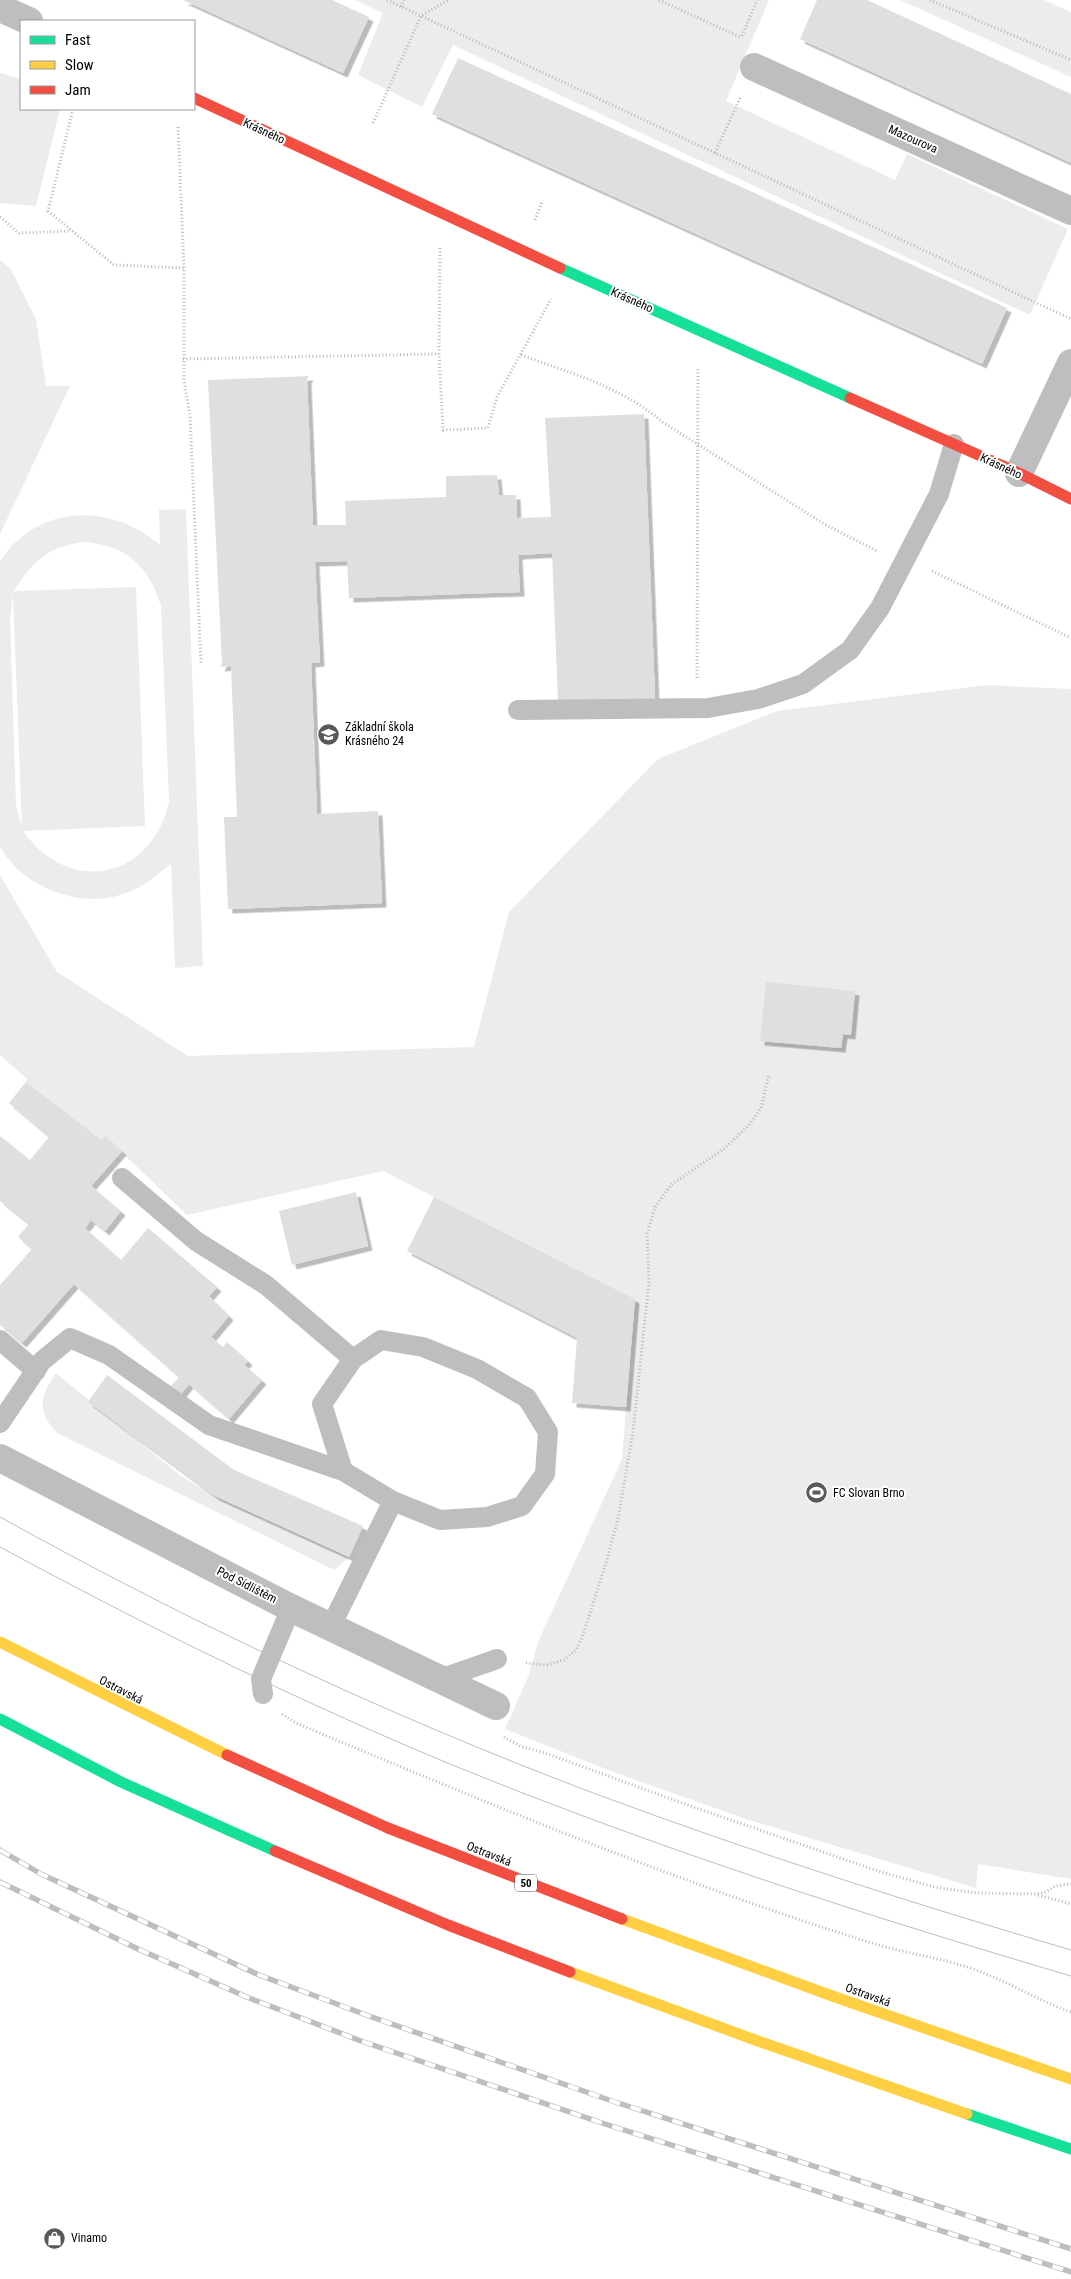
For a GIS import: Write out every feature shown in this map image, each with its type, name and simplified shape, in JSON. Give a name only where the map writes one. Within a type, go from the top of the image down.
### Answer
[{"type":"main road","name":"Krásného","points":[[195,98],[522,251],[1019,473],[1071,499]]},
{"type":"main road","name":"Ostravská","points":[[0,1642],[142,1716],[321,1799],[478,1865],[900,2022],[1071,2079]]},
{"type":"main road","points":[[0,1719],[111,1777],[293,1860],[460,1931],[643,2002],[859,2078],[1071,2148]]},
{"type":"street","points":[[4,6],[27,20]]},
{"type":"street","name":"Mazourova","points":[[754,66],[1071,211]]},
{"type":"street","points":[[1019,473],[1071,363]]},
{"type":"street","name":"Pod Sídlištěm","points":[[0,1458],[330,1628],[496,1706]]},
{"type":"lane","points":[[518,710],[708,708],[758,699],[803,684],[850,650],[880,608],[907,559],[938,494],[954,444]]},
{"type":"lane","points":[[122,1178],[196,1242],[266,1285],[353,1359]]},
{"type":"lane","points":[[0,1424],[42,1361],[70,1338],[109,1355],[209,1425],[343,1471],[393,1501],[440,1520],[486,1517],[522,1506],[545,1474],[548,1432],[527,1398],[478,1369],[423,1347],[381,1340],[353,1359],[322,1404],[343,1471]]},
{"type":"lane","points":[[0,1340],[36,1371]]},
{"type":"lane","points":[[330,1628],[393,1501]]},
{"type":"lane","points":[[263,1694],[261,1679],[291,1608]]},
{"type":"lane","points":[[440,1680],[497,1659]]},
{"type":"path","points":[[387,0],[1071,319]]},
{"type":"path","points":[[401,6],[404,0]]},
{"type":"path","points":[[374,123],[421,16],[448,0]]},
{"type":"path","points":[[659,0],[763,47],[715,153]]},
{"type":"path","points":[[741,37],[757,0]]},
{"type":"path","points":[[930,0],[1071,60]]},
{"type":"path","points":[[73,110],[48,211],[70,231],[114,264],[184,268]]},
{"type":"path","points":[[178,119],[184,268],[183,358],[184,381],[190,415],[201,664]]},
{"type":"path","points":[[533,223],[542,202]]},
{"type":"path","points":[[0,218],[19,233],[70,231]]},
{"type":"path","points":[[440,243],[439,354],[443,430],[488,428],[497,397],[553,296]]},
{"type":"path","points":[[183,358],[439,354]]},
{"type":"path","points":[[521,354],[616,390],[643,405],[664,422],[698,444],[826,525],[872,550],[907,559],[1071,638]]},
{"type":"path","points":[[697,708],[698,366]]},
{"type":"path","points":[[497,1659],[548,1665],[564,1660],[576,1650],[582,1638],[616,1528],[627,1476],[649,1282],[647,1234],[655,1207],[671,1185],[725,1148],[750,1124],[761,1108],[769,1074]]},
{"type":"path","points":[[263,1694],[278,1712],[296,1723],[501,1810],[875,1944],[918,1956],[963,1965],[992,1975],[1017,1989],[1071,2012]]},
{"type":"path","points":[[496,1706],[495,1729],[499,1735],[520,1746],[548,1754],[875,1870],[934,1887],[977,1893],[1036,1894],[1046,1892],[1055,1886],[1071,1884]]},
{"type":"path","points":[[1036,1894],[1071,1904]]},
{"type":"shaded area","points":[[355,0],[769,0],[726,101],[895,180],[907,154],[1068,229],[1030,315],[453,45],[422,107],[358,75],[383,13]]},
{"type":"shaded area","points":[[900,0],[1044,0],[1071,12],[1071,77]]},
{"type":"shaded area","points":[[0,73],[20,79],[20,110],[60,110],[36,206],[0,203]]},
{"type":"shaded area","points":[[0,260],[10,268],[36,319],[46,386],[70,386],[0,534]]},
{"type":"shaded area","points":[[186,509],[203,966],[175,968],[171,864],[143,885],[129,892],[105,898],[82,898],[54,891],[28,878],[7,858],[0,846],[0,561],[16,542],[34,528],[54,520],[76,516],[97,516],[119,521],[140,531],[160,545],[159,510]],"holes":[[[84,542],[112,548],[134,560],[150,580],[161,606],[169,802],[159,828],[145,849],[127,863],[106,870],[85,871],[63,865],[42,852],[23,831],[145,826],[136,587],[14,591],[28,571],[42,557],[71,544]],[[13,594],[22,827],[16,805],[10,619]]]},
{"type":"shaded area","points":[[987,685],[1071,689],[1071,1879],[978,1864],[976,1888],[746,1819],[616,1773],[505,1729],[528,1677],[538,1642],[622,1459],[635,1299],[383,1171],[187,1215],[105,1136],[101,1141],[26,1082],[27,1079],[0,1055],[0,875],[57,972],[188,1056],[474,1047],[509,912],[658,759],[777,711]]},
{"type":"shaded area","points":[[56,1373],[181,1476],[215,1496],[349,1557],[334,1570],[57,1433],[50,1425],[43,1410],[46,1389]]},
{"type":"building","points":[[183,0],[332,0],[369,17],[343,73]]},
{"type":"building","points":[[817,0],[867,0],[1071,94],[1071,163],[800,39]]},
{"type":"building","points":[[458,58],[1007,308],[982,364],[432,114]]},
{"type":"building","points":[[309,376],[307,379],[313,525],[346,525],[345,501],[446,497],[446,476],[497,475],[499,495],[516,495],[517,518],[551,517],[545,418],[644,414],[655,698],[657,700],[558,701],[552,553],[518,555],[520,592],[349,598],[347,561],[315,562],[320,662],[311,663],[317,814],[378,811],[382,903],[228,909],[224,817],[237,817],[231,666],[220,667],[222,663],[208,380]]},
{"type":"building","points":[[766,982],[855,991],[851,1035],[843,1034],[841,1048],[760,1041]]},
{"type":"building","points":[[26,1082],[101,1140],[105,1136],[122,1151],[91,1186],[121,1211],[105,1231],[91,1220],[85,1228],[121,1260],[148,1228],[217,1287],[209,1296],[229,1316],[211,1337],[223,1347],[227,1342],[248,1361],[244,1365],[262,1380],[229,1419],[189,1384],[180,1395],[170,1387],[179,1377],[74,1284],[22,1343],[0,1325],[0,1285],[32,1249],[18,1237],[29,1224],[0,1201],[0,1136],[30,1160],[49,1137],[9,1103]]},
{"type":"building","points":[[356,1192],[368,1246],[292,1265],[279,1211]]},
{"type":"building","points":[[434,1197],[635,1299],[626,1407],[572,1403],[577,1338],[407,1251]]},
{"type":"building","points":[[107,1375],[234,1470],[363,1526],[349,1557],[215,1496],[88,1402]]},
{"type":"tram line","points":[[0,1517],[218,1631],[368,1700],[519,1764],[596,1794],[773,1856],[951,1914],[1071,1950]]},
{"type":"tram line","points":[[0,1547],[222,1661],[392,1740],[450,1764],[603,1823],[758,1878],[836,1904],[1071,1976]]},
{"type":"railway","points":[[0,1850],[41,1874],[259,1975],[369,2016],[612,2101],[1071,2249]]},
{"type":"railway","points":[[0,1882],[138,1949],[249,1998],[361,2041],[602,2123],[1071,2272]]},
{"type":"traffic: fast","points":[[560,268],[850,398]]},
{"type":"traffic: fast","points":[[0,1719],[121,1782],[275,1851]]},
{"type":"traffic: fast","points":[[967,2114],[1071,2149]]},
{"type":"traffic: slow","points":[[0,1642],[227,1755]]},
{"type":"traffic: slow","points":[[622,1919],[835,1997],[1071,2079]]},
{"type":"traffic: slow","points":[[570,1972],[758,2041],[967,2114]]},
{"type":"traffic: jam","points":[[195,98],[560,268]]},
{"type":"traffic: jam","points":[[850,398],[1019,473],[1071,499]]},
{"type":"traffic: jam","points":[[227,1755],[388,1828],[622,1919]]},
{"type":"traffic: jam","points":[[275,1851],[448,1925],[570,1972]]},
{"type":"place","name":"Základní škola Krásného 24","points":[[329,734]]},
{"type":"place","name":"FC Slovan Brno","points":[[817,1493]]},
{"type":"place","name":"Vinamo","points":[[55,2238]]}]
